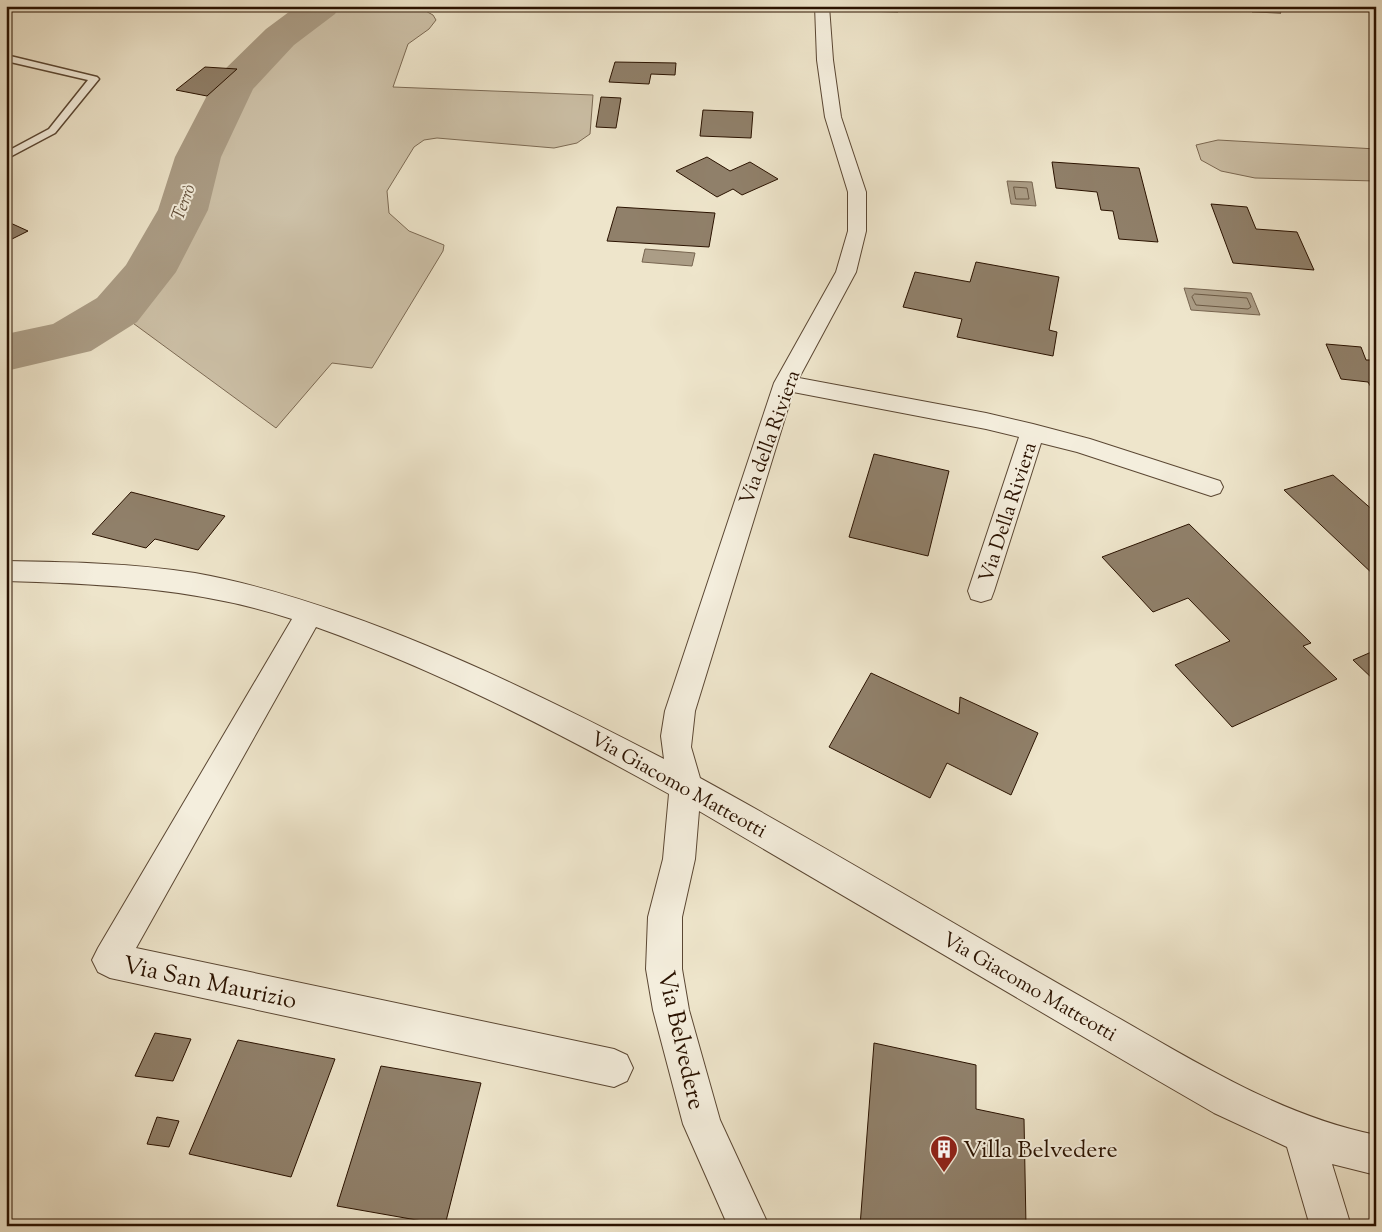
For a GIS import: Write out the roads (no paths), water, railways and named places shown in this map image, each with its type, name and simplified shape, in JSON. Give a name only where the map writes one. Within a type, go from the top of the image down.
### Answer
[{"type":"street","name":"Via della Riviera","points":[[686,786],[676,747],[680,711],[785,383],[846,272],[856,231],[857,192],[833,117],[825,60],[822,6]]},
{"type":"street","points":[[785,383],[970,418],[1033,432],[1103,452],[1211,487]]},
{"type":"street","name":"Via Della Riviera","points":[[981,591],[1033,432]]},
{"type":"street","name":"Via Giacomo Matteotti","points":[[6,571],[103,574],[175,581],[238,593],[309,614],[442,664],[579,729],[686,786],[1193,1080],[1258,1114],[1303,1133],[1341,1147],[1376,1155]]},
{"type":"street","name":"Via San Maurizio","points":[[309,614],[110,960],[614,1068]]},
{"type":"street","name":"Via Belvedere","points":[[686,786],[679,859],[665,917],[663,951],[666,979],[671,1010],[702,1124],[749,1226]]},
{"type":"street","points":[[1303,1133],[1331,1226]]},
{"type":"lane","points":[[6,58],[94,79],[52,131],[6,156]]},
{"type":"water","points":[[1007,181],[1032,182],[1036,206],[1011,204]]},
{"type":"water","points":[[645,249],[695,253],[692,266],[642,262]]},
{"type":"water","points":[[1184,288],[1251,293],[1260,315],[1191,310]]},
{"type":"waterway","name":"Terrò","points":[[6,353],[71,338],[117,310],[149,272],[183,210],[198,157],[234,84],[280,37],[322,6]]},
{"type":"place","name":"Villa Belvedere","points":[[944,1173]]}]
